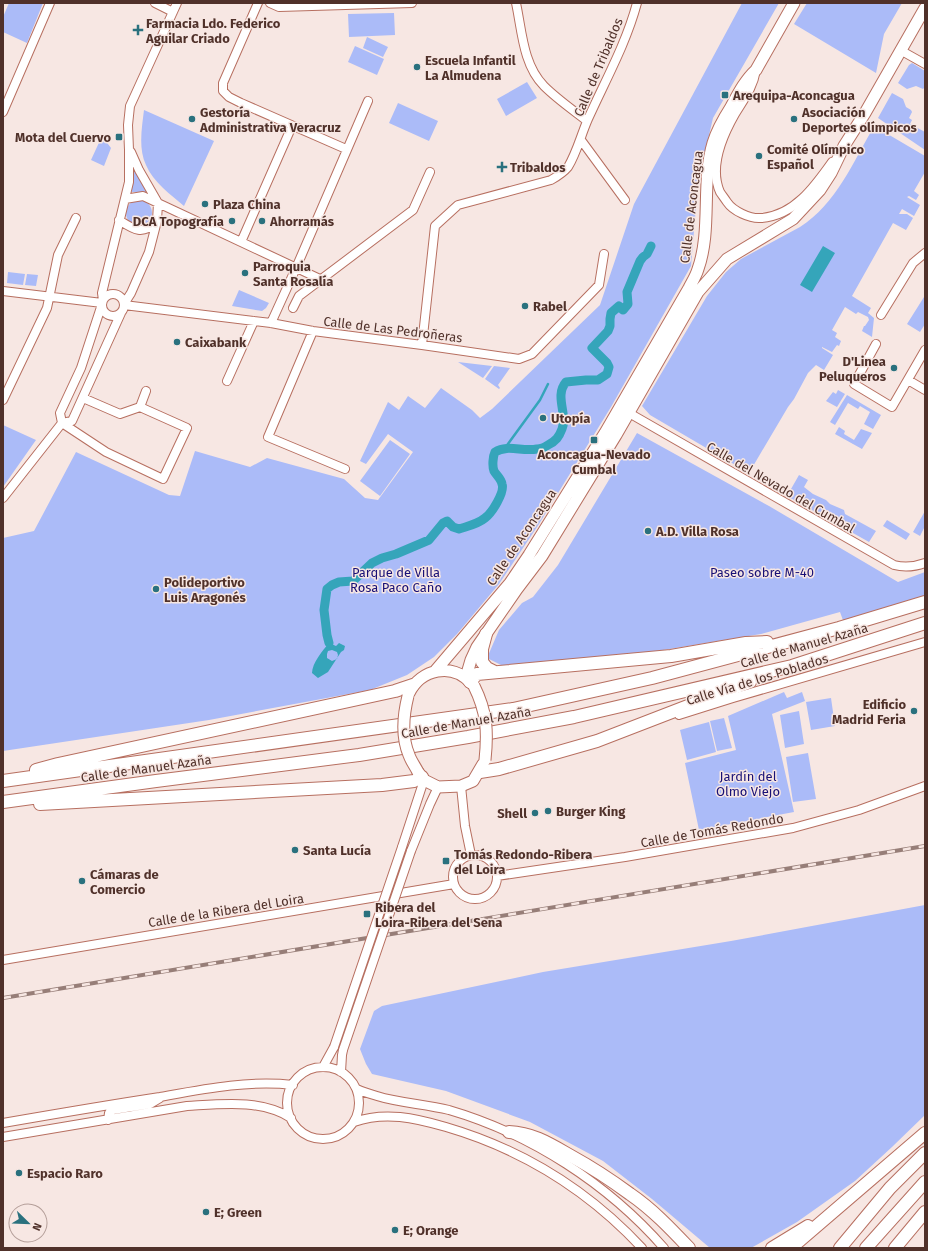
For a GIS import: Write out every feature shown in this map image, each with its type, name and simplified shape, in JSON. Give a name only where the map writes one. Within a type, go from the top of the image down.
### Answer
[{"type":"highway","name":"Calle de Manuel Azaña","points":[[3,781],[513,709],[652,678],[790,641],[925,602]]},
{"type":"highway","name":"Calle de Manuel Azaña","points":[[3,802],[156,780],[359,755],[468,737],[574,717],[792,666],[925,623]]},
{"type":"highway","points":[[486,634],[482,649],[482,662],[487,668],[495,672]]},
{"type":"highway","points":[[470,682],[477,674],[671,656],[746,643],[790,641]]},
{"type":"highway","points":[[480,772],[499,769],[597,741],[792,666]]},
{"type":"highway","points":[[3,781],[58,764],[395,691],[410,691]]},
{"type":"highway","points":[[3,806],[382,785],[414,781],[422,777]]},
{"type":"highway","points":[[509,1132],[522,1133],[546,1142],[594,1170],[631,1194],[689,1248]]},
{"type":"highway","points":[[791,1248],[925,1133]]},
{"type":"highway","points":[[840,1248],[890,1188],[925,1154]]},
{"type":"highway","points":[[866,1248],[925,1182]]},
{"type":"highway","points":[[772,1248],[841,1205]]},
{"type":"highway","points":[[895,1248],[925,1212]]},
{"type":"highway","points":[[898,1248],[915,1223]]},
{"type":"main road","name":"Calle de Aconcagua","points":[[436,670],[510,583],[537,542],[605,433],[662,335],[698,269],[703,247],[708,172],[714,142],[723,121],[747,78],[756,70],[794,3]]},
{"type":"main road","name":"Calle de Aconcagua","points":[[470,682],[470,660],[477,647],[542,556],[629,413],[698,292],[727,259],[793,219],[820,190],[925,8]]},
{"type":"main road","points":[[436,670],[451,671],[470,682],[481,700],[487,723],[485,760],[480,772],[473,781],[461,786],[438,787],[422,777],[409,755],[404,736],[404,714],[410,691],[423,677],[436,670]]},
{"type":"street","points":[[3,112],[50,3]]},
{"type":"street","points":[[155,3],[173,12]]},
{"type":"street","points":[[123,308],[115,317],[108,316],[103,311],[102,293],[129,182],[130,150],[128,125],[130,106],[177,3]]},
{"type":"street","points":[[258,3],[223,83],[223,90],[229,97],[241,104],[346,150]]},
{"type":"street","points":[[270,3],[279,7],[412,3]]},
{"type":"street","points":[[516,3],[528,60],[533,72],[544,86],[587,121]]},
{"type":"street","name":"Calle de Tribaldos","points":[[422,344],[435,226],[458,205],[551,180],[562,174],[568,166],[581,140],[587,121],[619,53],[637,3]]},
{"type":"street","points":[[900,50],[925,64]]},
{"type":"street","points":[[756,70],[754,82],[734,116],[723,139],[717,163],[717,181],[720,192],[729,206],[742,213],[757,218],[770,218],[781,214],[811,190],[844,146]]},
{"type":"street","points":[[271,323],[368,100]]},
{"type":"street","points":[[241,242],[292,126]]},
{"type":"street","points":[[581,140],[626,200]]},
{"type":"street","points":[[3,498],[62,423],[72,421],[149,252],[157,221],[158,203],[139,170],[130,150]]},
{"type":"street","points":[[293,308],[299,296],[413,210],[430,172]]},
{"type":"street","points":[[125,199],[143,196],[320,279]]},
{"type":"street","points":[[3,400],[47,308],[58,255],[76,218]]},
{"type":"street","points":[[119,220],[137,230],[150,228],[157,221]]},
{"type":"street","points":[[881,315],[913,263],[925,253]]},
{"type":"street","name":"Calle de Las Pedroñeras","points":[[123,308],[271,323],[314,331],[422,344],[519,359],[532,354],[600,285],[604,254]]},
{"type":"street","points":[[3,291],[102,302]]},
{"type":"street","points":[[83,398],[120,414],[140,407],[187,428],[163,479],[106,452],[62,423],[60,413],[81,368],[102,302],[108,296],[114,294],[120,296],[123,308]]},
{"type":"street","points":[[227,381],[254,321]]},
{"type":"street","points":[[314,331],[268,437],[345,469]]},
{"type":"street","points":[[876,344],[854,384],[892,406],[925,350]]},
{"type":"street","points":[[908,380],[925,390]]},
{"type":"street","points":[[140,407],[146,391]]},
{"type":"street","points":[[618,410],[629,413]]},
{"type":"street","name":"Calle del Nevado del Cumbal","points":[[629,413],[894,565],[905,568],[925,563]]},
{"type":"street","name":"Calle Vía de los Poblados","points":[[597,741],[733,698],[925,642]]},
{"type":"street","points":[[323,1067],[334,1047],[402,848],[422,777]]},
{"type":"street","points":[[461,786],[465,826],[471,855]]},
{"type":"street","name":"Calle de Tomás Redondo","points":[[497,876],[619,858],[793,828],[859,810],[925,786]]},
{"type":"street","points":[[342,1072],[343,1050],[411,851],[438,787]]},
{"type":"street","points":[[471,855],[483,856],[489,860],[496,870],[497,876],[497,882],[491,894],[479,900],[466,898],[456,890],[452,878],[456,866],[460,861],[471,855]]},
{"type":"street","name":"Calle de la Ribera del Loira","points":[[3,960],[454,884]]},
{"type":"street","points":[[323,1067],[332,1068],[342,1072],[348,1076],[357,1089],[359,1109],[354,1122],[342,1133],[325,1139],[315,1138],[303,1132],[291,1118],[288,1110],[289,1092],[293,1084],[302,1074],[309,1070],[323,1067]]},
{"type":"street","points":[[3,1123],[204,1088],[273,1082],[293,1084]]},
{"type":"street","points":[[357,1089],[378,1097],[418,1103],[448,1110],[509,1132],[534,1145],[582,1175],[630,1212],[664,1248]]},
{"type":"street","points":[[108,1120],[109,1113],[113,1110],[150,1104],[164,1096]]},
{"type":"street","points":[[3,1137],[187,1106],[264,1106],[281,1112],[291,1118]]},
{"type":"street","points":[[354,1122],[365,1118],[384,1116],[409,1118],[461,1132],[515,1153],[547,1171],[579,1192],[618,1224],[642,1248]]},
{"type":"green space","points":[[9,3],[43,3],[27,43],[3,32],[3,17]]},
{"type":"green space","name":"Parque de Villa Rosa Paco Caño","points":[[742,3],[779,3],[713,118],[698,183],[691,266],[611,407],[539,524],[499,584],[457,634],[434,657],[407,675],[370,690],[209,720],[3,751],[3,538],[34,531],[76,452],[169,495],[180,496],[195,451],[250,467],[267,458],[344,479],[365,498],[378,500],[413,452],[388,434],[366,464],[360,461],[388,402],[399,410],[408,396],[425,408],[441,388],[472,410],[480,418],[492,409],[600,305],[634,204]]},
{"type":"green space","points":[[807,3],[902,3],[884,34],[876,73],[794,24]]},
{"type":"green space","points":[[394,13],[395,35],[349,37],[348,14]]},
{"type":"green space","points":[[367,37],[388,47],[383,57],[363,48]]},
{"type":"green space","points":[[355,46],[384,59],[377,75],[348,62]]},
{"type":"green space","points":[[912,63],[925,71],[925,87],[923,89],[916,86],[907,89],[898,83],[909,65]]},
{"type":"green space","points":[[527,82],[537,98],[506,116],[497,99]]},
{"type":"green space","points":[[892,93],[903,99],[906,107],[911,110],[912,112],[909,118],[912,120],[910,124],[925,132],[925,150],[878,118]]},
{"type":"green space","points":[[398,103],[438,121],[429,141],[389,123]]},
{"type":"green space","points":[[144,110],[214,141],[184,206],[158,183],[146,165],[141,145]]},
{"type":"green space","points":[[874,126],[925,156],[925,172],[914,191],[919,195],[916,200],[909,196],[907,197],[920,205],[914,216],[902,209],[899,214],[907,214],[913,218],[906,230],[893,223],[852,296],[871,308],[868,313],[874,318],[872,337],[862,331],[869,320],[868,317],[858,312],[856,314],[845,307],[832,330],[837,333],[835,337],[841,341],[839,346],[837,345],[832,352],[822,347],[833,355],[824,370],[816,365],[808,373],[749,473],[650,415],[642,406],[707,296],[726,272],[741,259],[800,227],[813,217],[834,194],[843,181]]},
{"type":"green space","points":[[102,136],[111,148],[104,166],[91,160]]},
{"type":"green space","points":[[134,168],[149,194],[145,192],[132,192]]},
{"type":"green space","points":[[139,200],[148,204],[152,213],[148,222],[139,226],[130,222],[126,213],[130,204]]},
{"type":"green space","points":[[8,272],[25,274],[23,285],[7,283]]},
{"type":"green space","points":[[27,274],[38,275],[36,286],[25,285]]},
{"type":"green space","points":[[239,290],[269,303],[262,311],[232,306]]},
{"type":"green space","points":[[924,297],[925,324],[920,332],[907,324]]},
{"type":"green space","points":[[458,362],[492,366],[483,378]]},
{"type":"green space","points":[[494,366],[510,368],[498,385],[500,388],[499,389],[485,379]]},
{"type":"green space","points":[[838,390],[845,394],[837,407],[826,401],[833,392],[836,394]]},
{"type":"green space","points":[[847,395],[881,415],[873,429],[864,424],[870,412],[860,406],[858,409],[848,403],[835,425],[830,422]]},
{"type":"green space","points":[[3,425],[36,440],[3,487]]},
{"type":"green space","points":[[839,427],[845,431],[844,434],[854,440],[861,429],[872,433],[862,449],[835,434]]},
{"type":"green space","name":"Paseo sobre M-40","points":[[637,433],[769,506],[898,582],[925,572],[925,596],[844,623],[840,612],[761,634],[645,653],[503,666],[487,658],[499,630],[522,603],[533,597],[558,565]]},
{"type":"green space","points":[[390,440],[410,454],[380,496],[360,481]]},
{"type":"green space","points":[[799,475],[808,480],[804,487],[813,494],[844,510],[845,514],[876,531],[869,542],[787,496]]},
{"type":"green space","points":[[925,511],[925,526],[920,536],[913,532]]},
{"type":"green space","points":[[887,520],[910,534],[906,540],[883,526]]},
{"type":"green space","name":"Jardín del Olmo Viejo","points":[[784,692],[787,698],[802,692],[805,701],[772,714],[794,812],[699,830],[685,763],[736,750],[728,716]]},
{"type":"green space","points":[[831,698],[835,726],[811,730],[806,702]]},
{"type":"green space","points":[[799,711],[804,744],[785,748],[780,715]]},
{"type":"green space","points":[[724,718],[732,748],[717,751],[710,721]]},
{"type":"green space","points":[[709,722],[716,752],[687,760],[680,730]]},
{"type":"green space","points":[[808,753],[816,799],[793,802],[786,757]]},
{"type":"green space","points":[[925,905],[925,1115],[855,1181],[797,1222],[751,1248],[710,1248],[652,1199],[603,1161],[530,1122],[446,1091],[372,1074],[360,1049],[374,1011],[382,1006],[543,972],[731,941]]},
{"type":"shaded area","points":[[823,246],[835,253],[812,292],[800,285]]},
{"type":"shaded area","points":[[329,643],[336,646],[339,643],[345,646],[344,650],[337,658],[337,652],[332,650],[328,651],[327,658],[332,661],[336,659],[328,672],[318,678],[312,673],[312,669],[318,657]]},
{"type":"waterway","points":[[329,643],[324,610],[327,589],[339,582],[353,581],[372,563],[382,558],[396,554],[429,540],[443,523],[447,521],[453,527],[459,529],[473,525],[482,520],[494,507],[502,492],[500,478],[493,469],[495,452],[510,448],[531,450],[540,449],[557,438],[561,432],[563,423],[561,399],[563,387],[566,382],[598,380],[607,374],[609,367],[607,363],[592,348],[608,331],[611,313],[619,306],[623,310],[628,304],[627,292],[640,261],[647,254],[651,246]]},
{"type":"waterway","points":[[505,448],[540,400],[548,384]]},
{"type":"railway","points":[[3,998],[925,846]]},
{"type":"place","name":"Farmacia Ldo. Federico Aguilar Criado","points":[[138,30]]},
{"type":"place","name":"Escuela Infantil La Almudena","points":[[417,67]]},
{"type":"place","name":"Arequipa-Aconcagua","points":[[725,95]]},
{"type":"place","name":"Gestoría Administrativa Veracruz","points":[[192,119]]},
{"type":"place","name":"Asociación Deportes olímpicos","points":[[794,119]]},
{"type":"place","name":"Mota del Cuervo","points":[[119,137]]},
{"type":"place","name":"Comité Olímpico Español","points":[[759,156]]},
{"type":"place","name":"Tribaldos","points":[[502,167]]},
{"type":"place","name":"Plaza China","points":[[205,204]]},
{"type":"place","name":"DCA Topografía","points":[[232,221]]},
{"type":"place","name":"Ahorramás","points":[[262,221]]},
{"type":"place","name":"Parroquia Santa Rosalía","points":[[245,273]]},
{"type":"place","name":"Rabel","points":[[525,306]]},
{"type":"place","name":"Caixabank","points":[[177,342]]},
{"type":"place","name":"D'Linea Peluqueros","points":[[894,368]]},
{"type":"place","name":"Utopía","points":[[543,418]]},
{"type":"place","name":"Aconcagua-Nevado Cumbal","points":[[594,440]]},
{"type":"place","name":"A.D. Villa Rosa","points":[[648,531]]},
{"type":"place","name":"Polideportivo Luis Aragonés","points":[[156,589]]},
{"type":"place","name":"Edificio Madrid Feria","points":[[914,711]]},
{"type":"place","name":"Burger King","points":[[548,811]]},
{"type":"place","name":"Shell","points":[[535,813]]},
{"type":"place","name":"Santa Lucía","points":[[295,850]]},
{"type":"place","name":"Tomás Redondo-Ribera del Loira","points":[[446,861]]},
{"type":"place","name":"Cámaras de Comercio","points":[[82,881]]},
{"type":"place","name":"Ribera del Loira-Ribera del Sena","points":[[367,914]]},
{"type":"place","name":"Espacio Raro","points":[[19,1173]]},
{"type":"place","name":"E; Green","points":[[206,1212]]},
{"type":"place","name":"E; Orange","points":[[395,1230]]}]
